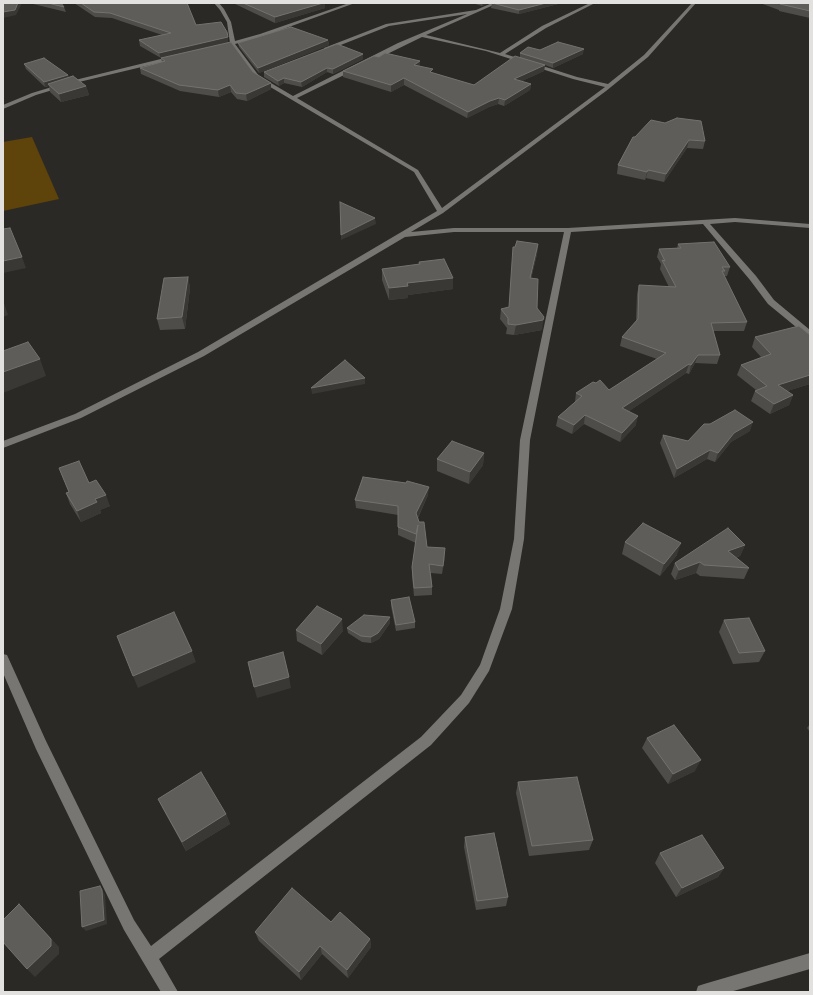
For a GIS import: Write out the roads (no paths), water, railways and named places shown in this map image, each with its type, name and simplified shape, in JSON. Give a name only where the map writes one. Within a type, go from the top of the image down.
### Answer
[{"type":"street","points":[[216,3],[222,9],[229,22],[232,45],[242,60],[257,77],[416,171],[441,212]]},
{"type":"street","points":[[211,49],[232,45],[353,3]]},
{"type":"street","points":[[293,98],[353,66],[496,3]]},
{"type":"street","points":[[500,55],[544,27],[593,3]]},
{"type":"street","points":[[3,445],[78,416],[201,354],[441,212],[646,56],[694,3]]},
{"type":"street","points":[[323,50],[388,25],[476,11]]},
{"type":"street","points":[[421,35],[500,55],[575,78],[608,86]]},
{"type":"street","points":[[5,106],[34,94],[77,81],[176,57]]},
{"type":"street","points":[[257,77],[265,74]]},
{"type":"street","points":[[404,235],[454,230],[568,230],[704,221],[772,222],[810,226]]},
{"type":"street","points":[[704,221],[753,278],[771,302],[810,334]]},
{"type":"street","points":[[148,958],[426,741],[465,699],[485,667],[506,609],[519,539],[525,440],[568,230]]},
{"type":"street","points":[[3,659],[51,766],[129,925],[170,992]]},
{"type":"street","points":[[704,992],[810,961]]}]
